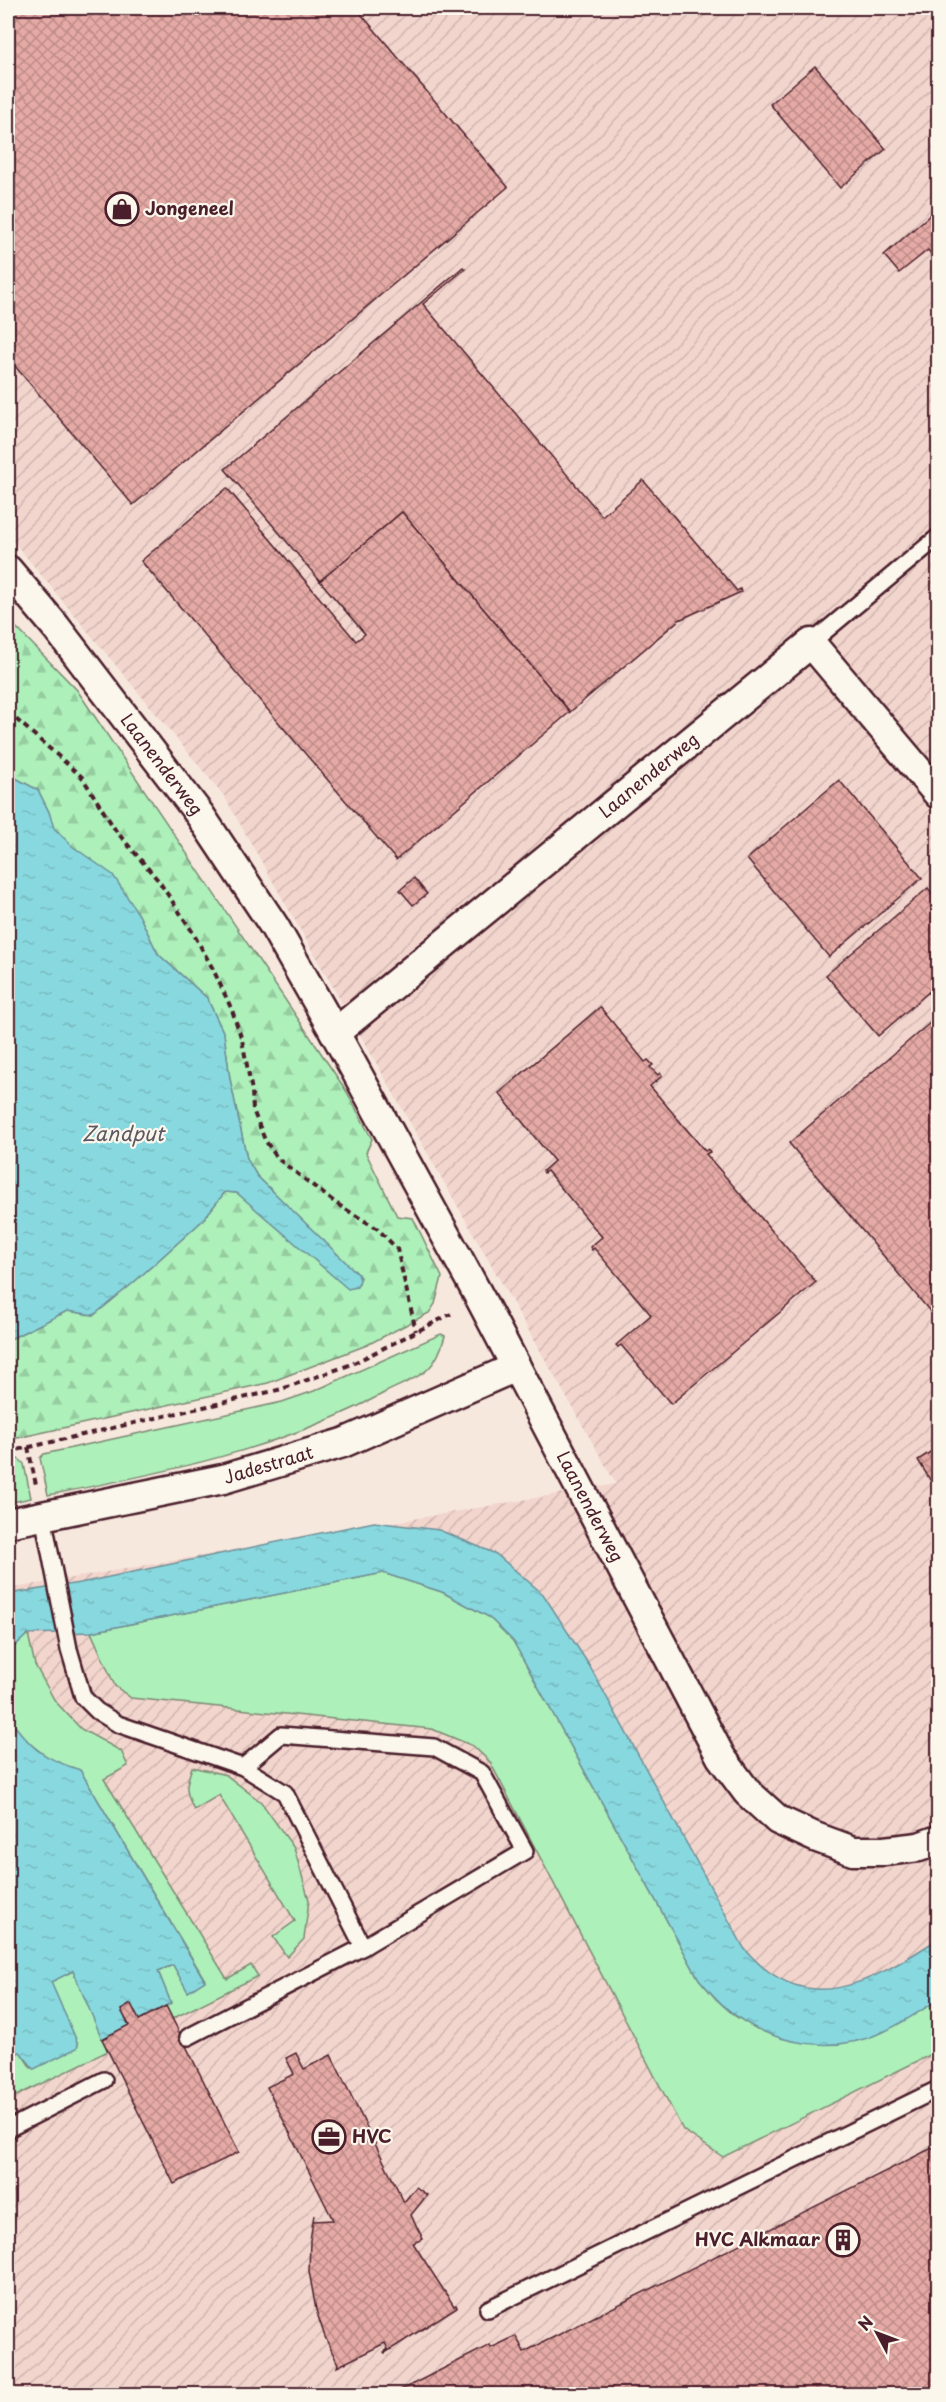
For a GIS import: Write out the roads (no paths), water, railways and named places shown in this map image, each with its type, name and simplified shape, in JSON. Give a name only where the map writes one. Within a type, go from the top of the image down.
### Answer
[{"type":"street","name":"Laanenderweg","points":[[8,570],[56,627],[200,815],[274,926],[481,1300],[721,1757],[747,1792],[778,1820],[815,1838],[853,1851],[884,1851],[919,1847],[939,1840]]},
{"type":"street","points":[[811,643],[939,795]]},
{"type":"street","name":"Laanenderweg","points":[[335,1034],[811,643]]},
{"type":"street","name":"Jadestraat","points":[[8,1522],[223,1479],[343,1443],[516,1366]]},
{"type":"lane","points":[[811,643],[939,537]]},
{"type":"lane","points":[[43,1516],[69,1649],[83,1696],[97,1711],[118,1724],[243,1767],[285,1793],[363,1947]]},
{"type":"lane","points":[[188,2037],[363,1947],[525,1851],[482,1773],[434,1748],[281,1735],[243,1767]]},
{"type":"lane","points":[[8,2129],[104,2080]]},
{"type":"lane","points":[[488,2308],[939,2089]]},
{"type":"water","name":"Zandput","points":[[8,774],[38,790],[54,828],[72,846],[113,875],[139,915],[158,954],[207,998],[224,1034],[230,1079],[247,1159],[257,1176],[358,1274],[360,1280],[357,1287],[348,1289],[237,1193],[225,1192],[202,1221],[94,1315],[67,1311],[8,1340]]},
{"type":"water","points":[[374,1522],[439,1530],[496,1554],[543,1594],[589,1665],[744,1948],[767,1971],[791,1984],[815,1989],[840,1987],[889,1969],[938,1939],[938,2000],[883,2032],[846,2043],[826,2044],[787,2040],[751,2026],[730,2011],[699,1979],[513,1641],[489,1617],[442,1592],[383,1573],[91,1632],[28,1634],[8,1652],[8,1594],[80,1583]]},
{"type":"water","points":[[8,1717],[31,1745],[39,1751],[56,1761],[80,1770],[205,1981],[188,1992],[173,1965],[158,1971],[171,2003],[139,2020],[131,2004],[121,2010],[129,2025],[102,2039],[73,1971],[51,1982],[78,2044],[77,2048],[34,2069],[20,2052],[8,2057]]},
{"type":"place","name":"Jongeneel","points":[[122,209]]},
{"type":"place","name":"HVC","points":[[329,2137]]},
{"type":"place","name":"HVC Alkmaar","points":[[843,2240]]}]
